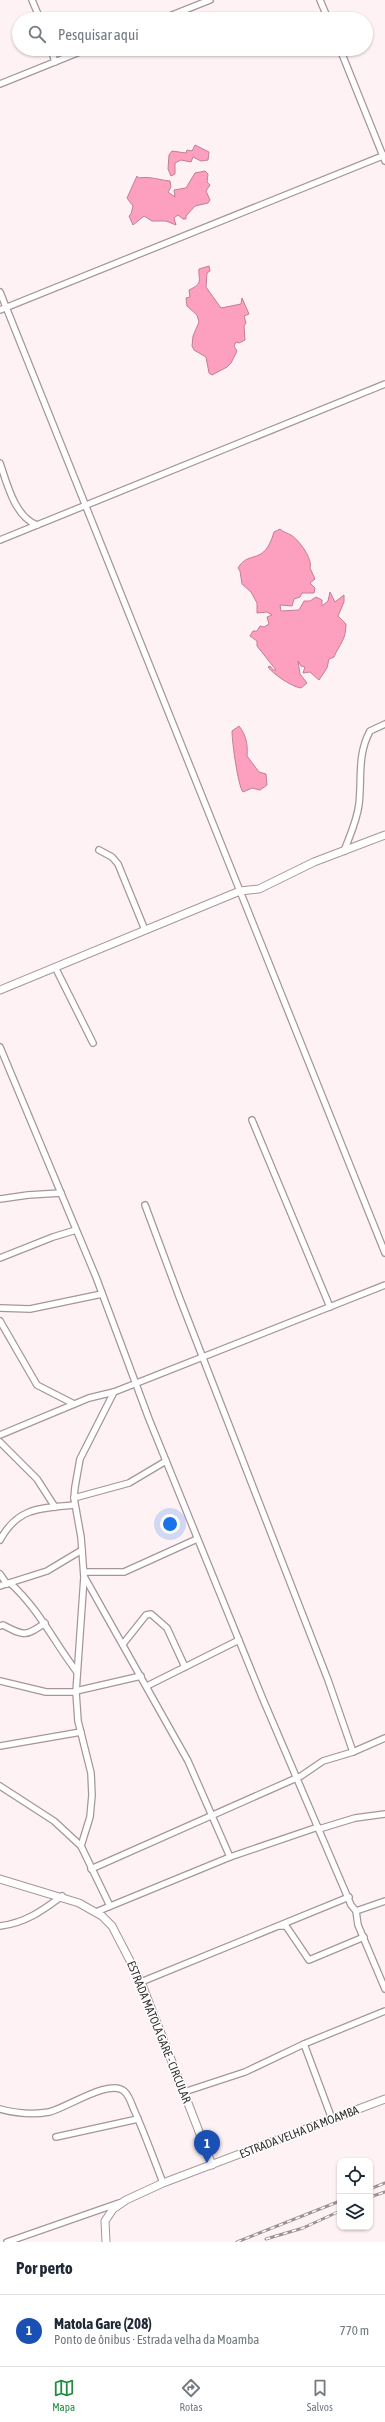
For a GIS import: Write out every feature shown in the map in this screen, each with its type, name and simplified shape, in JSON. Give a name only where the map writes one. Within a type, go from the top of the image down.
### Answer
[{"type":"street","points":[[32,0],[37,12]]},
{"type":"street","points":[[180,12],[210,0]]},
{"type":"street","points":[[320,0],[325,12]]},
{"type":"street","points":[[53,56],[55,62]]},
{"type":"street","points":[[0,84],[70,56]]},
{"type":"street","points":[[3,309],[384,158],[343,56]]},
{"type":"street","points":[[0,292],[3,309],[87,504],[240,892],[385,1253]]},
{"type":"street","points":[[0,540],[385,384]]},
{"type":"street","points":[[0,463],[10,492],[25,519],[37,525]]},
{"type":"street","points":[[76,509],[83,496]]},
{"type":"street","points":[[344,851],[355,824],[359,803],[362,750],[370,731],[385,724]]},
{"type":"street","points":[[0,990],[240,892],[259,889],[278,878],[385,835]]},
{"type":"street","points":[[99,850],[112,856],[118,864],[145,930]]},
{"type":"street","points":[[55,967],[93,1043]]},
{"type":"street","points":[[0,1047],[102,1294],[197,1539],[296,1779],[356,1911],[358,1925],[385,1989]]},
{"type":"street","points":[[252,1120],[330,1307]]},
{"type":"street","points":[[0,1200],[28,1195],[61,1194]]},
{"type":"street","points":[[146,1205],[180,1299],[204,1357],[328,1680],[352,1752]]},
{"type":"street","points":[[0,1258],[52,1237],[76,1230]]},
{"type":"street","points":[[0,1435],[60,1412],[74,1404],[136,1384],[385,1285]]},
{"type":"street","points":[[0,1308],[30,1309],[102,1294]]},
{"type":"street","points":[[0,1321],[37,1385],[74,1404]]},
{"type":"street","points":[[82,1846],[90,1816],[92,1795],[91,1773],[81,1732],[76,1692],[84,1574],[74,1498],[80,1459],[114,1392]]},
{"type":"street","points":[[0,1442],[38,1479],[55,1507]]},
{"type":"street","points":[[74,1498],[129,1483],[166,1460]]},
{"type":"street","points":[[0,1540],[11,1523],[19,1517],[35,1510],[75,1505]]},
{"type":"street","points":[[84,1574],[124,1572],[197,1539]]},
{"type":"street","points":[[0,1586],[46,1571],[82,1550]]},
{"type":"street","points":[[0,1574],[31,1603],[45,1623],[61,1651],[77,1672]]},
{"type":"street","points":[[84,1574],[188,1761],[230,1857]]},
{"type":"street","points":[[123,1644],[146,1615],[151,1614],[166,1628],[185,1666]]},
{"type":"street","points":[[0,1626],[3,1625],[18,1634],[26,1634],[45,1623]]},
{"type":"street","points":[[147,1686],[239,1640]]},
{"type":"street","points":[[0,1681],[46,1692],[76,1692],[142,1676]]},
{"type":"street","points":[[0,1746],[81,1732]]},
{"type":"street","points":[[91,1868],[296,1779],[323,1761],[352,1752],[385,1738]]},
{"type":"street","points":[[0,1786],[54,1821],[82,1846],[110,1906]]},
{"type":"street","points":[[96,1912],[230,1857],[355,1818],[385,1814]]},
{"type":"street","name":"ESTRADA MATOLA GARE - CIRCULAR","points":[[0,1879],[62,1896],[96,1912],[112,1926],[141,1982],[212,2165]]},
{"type":"street","points":[[0,1926],[13,1924],[27,1919],[39,1913],[62,1896]]},
{"type":"street","points":[[141,1982],[349,1898]]},
{"type":"street","points":[[356,1911],[385,1901]]},
{"type":"street","points":[[279,1926],[286,1926],[309,1960],[364,1938]]},
{"type":"street","points":[[184,2092],[245,2072],[304,2044],[385,2011]]},
{"type":"street","points":[[304,2044],[332,2120]]},
{"type":"street","points":[[0,2109],[33,2113],[47,2112],[76,2102],[107,2087],[114,2087],[126,2093],[138,2119],[163,2183]]},
{"type":"street","name":"ESTRADA VELHA DA MOAMBA","points":[[106,2242],[105,2221],[113,2209],[126,2200],[163,2183],[385,2099]]},
{"type":"street","points":[[56,2137],[138,2119]]},
{"type":"street","points":[[7,2242],[126,2200]]},
{"type":"shaded area","points":[[195,145],[209,152],[208,160],[201,161],[193,157],[191,162],[181,160],[175,163],[175,174],[171,176],[168,169],[169,155],[172,151],[186,153],[187,150],[192,151]]},
{"type":"shaded area","points":[[205,171],[208,174],[207,182],[210,185],[206,191],[210,200],[208,203],[195,206],[186,216],[186,219],[183,219],[178,215],[174,218],[176,225],[166,221],[152,221],[144,216],[133,225],[129,216],[133,206],[127,198],[137,176],[139,178],[170,181],[171,187],[168,192],[175,197],[174,190],[186,188],[195,173]]},
{"type":"shaded area","points":[[209,266],[210,271],[207,273],[206,287],[221,308],[241,304],[242,298],[249,314],[244,316],[246,323],[244,326],[245,340],[239,343],[236,342],[234,346],[237,351],[231,363],[227,367],[212,375],[209,373],[206,357],[194,350],[192,346],[193,336],[199,322],[197,315],[187,306],[186,298],[190,297],[189,290],[194,288],[199,281],[199,269]]},
{"type":"shaded area","points":[[280,529],[294,537],[301,545],[307,555],[310,568],[315,579],[310,583],[315,588],[314,593],[302,593],[300,597],[294,599],[292,606],[280,605],[281,611],[299,610],[304,601],[310,601],[316,597],[322,600],[322,606],[328,601],[330,592],[335,602],[344,595],[344,602],[338,616],[346,624],[345,634],[342,641],[334,657],[329,659],[327,668],[319,680],[310,672],[303,673],[305,667],[301,666],[298,661],[300,674],[307,683],[301,688],[288,683],[270,670],[268,667],[270,666],[273,670],[276,670],[257,646],[257,641],[250,636],[253,631],[257,631],[260,626],[264,627],[269,624],[267,617],[272,615],[267,612],[257,613],[257,603],[251,592],[242,584],[240,571],[238,568],[242,562],[261,554],[266,550],[274,532]]},
{"type":"shaded area","points":[[239,726],[246,740],[247,756],[259,772],[266,774],[267,785],[260,790],[252,788],[243,792],[241,788],[232,731]]},
{"type":"railway","points":[[373,2188],[385,2183]]},
{"type":"railway","points":[[373,2196],[385,2192]]},
{"type":"railway","points":[[237,2242],[337,2202]]},
{"type":"railway","points":[[266,2239],[303,2228],[337,2212]]},
{"type":"place","name":"Matola Gare (208)","points":[[207,2163]]}]
